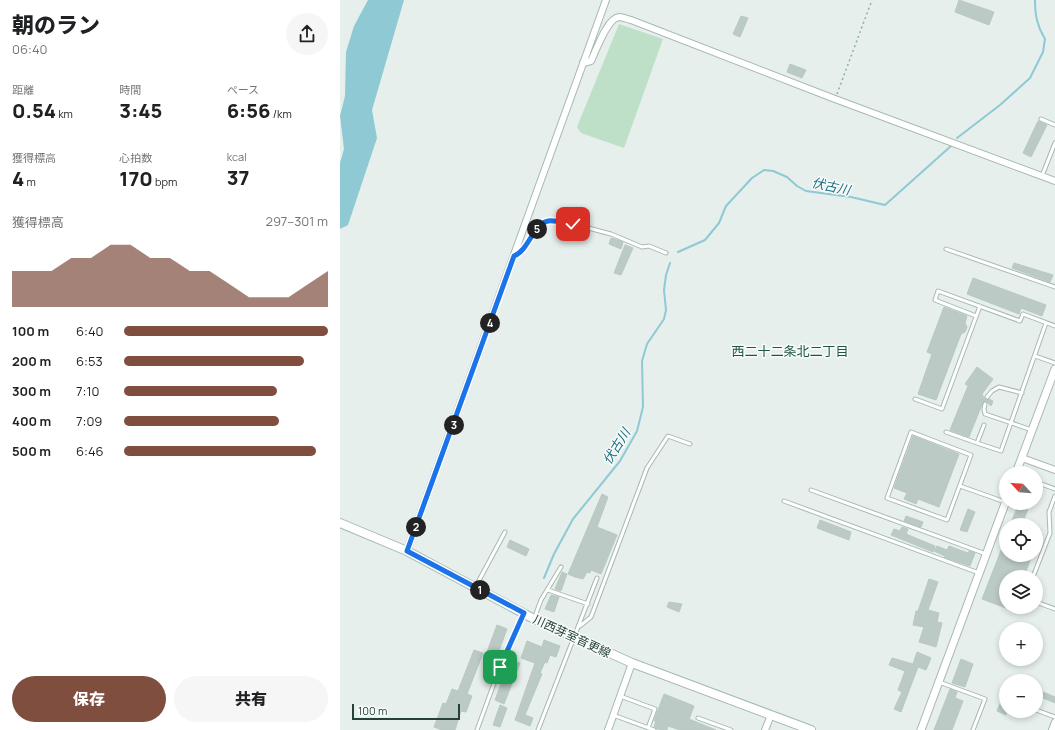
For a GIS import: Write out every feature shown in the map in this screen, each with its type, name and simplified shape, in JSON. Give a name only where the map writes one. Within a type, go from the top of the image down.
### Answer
[{"type":"main road","name":"川西芽室音更線","points":[[340,523],[407,551],[534,619],[632,663],[812,730]]},
{"type":"street","points":[[407,551],[606,0]]},
{"type":"street","points":[[582,63],[591,61],[607,26],[613,19],[619,17],[631,20],[835,99],[1055,181]]},
{"type":"street","points":[[1019,466],[1055,369]]},
{"type":"street","points":[[1022,458],[1055,470]]},
{"type":"street","points":[[921,730],[1003,510]]},
{"type":"street","points":[[608,730],[632,663]]},
{"type":"street","points":[[765,730],[771,715]]},
{"type":"street","points":[[1052,730],[1055,722]]},
{"type":"lane","points":[[1041,119],[1055,125]]},
{"type":"lane","points":[[1042,176],[1055,143]]},
{"type":"lane","points":[[514,256],[521,253],[539,226],[547,221],[573,224],[611,234],[642,247],[649,246],[666,252]]},
{"type":"lane","points":[[946,249],[1055,287]]},
{"type":"lane","points":[[976,316],[935,300],[938,291],[1020,321],[1023,314],[1055,326]]},
{"type":"lane","points":[[915,399],[942,409],[980,306]]},
{"type":"lane","points":[[946,432],[1001,451],[1046,323]]},
{"type":"lane","points":[[1035,356],[1055,363]]},
{"type":"lane","points":[[987,397],[992,391],[999,387],[1022,393]]},
{"type":"lane","points":[[985,404],[985,414],[1032,430]]},
{"type":"lane","points":[[977,443],[984,425]]},
{"type":"lane","points":[[911,432],[971,455],[960,486],[947,520],[887,498],[911,432]]},
{"type":"lane","points":[[580,626],[591,617],[647,468],[668,436],[690,444]]},
{"type":"lane","points":[[1043,485],[1055,489]]},
{"type":"lane","points":[[960,486],[999,500]]},
{"type":"lane","points":[[811,490],[986,554]]},
{"type":"lane","points":[[1036,570],[1050,533],[1049,512],[1055,496]]},
{"type":"lane","points":[[784,501],[980,573]]},
{"type":"lane","points":[[475,588],[505,532]]},
{"type":"lane","points":[[534,619],[561,567]]},
{"type":"lane","points":[[538,730],[574,637],[580,626],[597,578]]},
{"type":"lane","points":[[548,590],[588,604]]},
{"type":"lane","points":[[1043,605],[1055,609]]},
{"type":"lane","points":[[477,730],[500,667],[524,613]]},
{"type":"lane","points":[[939,682],[985,699],[973,730]]},
{"type":"lane","points":[[620,696],[655,709],[648,728]]},
{"type":"lane","points":[[1043,713],[1055,717]]},
{"type":"lane","points":[[613,715],[654,730]]},
{"type":"lane","points":[[698,718],[731,730]]},
{"type":"path","points":[[835,99],[872,0]]},
{"type":"green space","points":[[619,24],[663,39],[624,148],[581,133],[577,127]]},
{"type":"water","points":[[368,0],[404,0],[372,110],[377,138],[348,225],[340,229],[340,163],[344,149],[340,116],[345,96],[346,52],[354,26]]},
{"type":"building","points":[[959,0],[994,12],[989,25],[955,12]]},
{"type":"building","points":[[741,16],[748,18],[740,37],[733,34]]},
{"type":"building","points":[[790,64],[806,70],[802,78],[787,72]]},
{"type":"building","points":[[1038,121],[1047,125],[1031,157],[1023,153]]},
{"type":"building","points":[[611,238],[623,242],[621,249],[609,244]]},
{"type":"building","points":[[625,245],[633,248],[621,275],[614,273]]},
{"type":"building","points":[[1014,263],[1053,275],[1050,282],[1012,268]]},
{"type":"building","points":[[973,278],[1046,305],[1042,316],[1021,308],[1019,314],[967,294]]},
{"type":"building","points":[[944,307],[967,316],[965,323],[967,327],[965,332],[961,334],[936,400],[918,394],[932,354],[927,352]]},
{"type":"building","points":[[977,367],[993,379],[982,394],[985,400],[989,399],[993,401],[991,406],[986,401],[983,402],[969,437],[950,430],[968,386],[965,384]]},
{"type":"building","points":[[913,436],[959,454],[939,507],[918,499],[916,504],[904,499],[907,493],[894,488]]},
{"type":"building","points":[[602,494],[608,497],[597,527],[617,535],[601,574],[591,570],[590,573],[587,572],[583,579],[575,577],[568,574]]},
{"type":"building","points":[[968,509],[975,512],[967,532],[960,530]]},
{"type":"building","points":[[1016,510],[1027,510],[1025,518],[1013,518]]},
{"type":"building","points":[[906,516],[923,522],[921,527],[904,521]]},
{"type":"building","points":[[820,520],[851,532],[849,540],[817,528]]},
{"type":"building","points":[[902,527],[908,529],[906,534],[935,546],[933,552],[891,535],[894,529],[900,531]]},
{"type":"building","points":[[510,540],[529,549],[526,556],[507,547]]},
{"type":"building","points":[[937,546],[947,550],[949,546],[968,553],[969,551],[975,553],[970,566],[944,557],[945,556],[934,551]]},
{"type":"building","points":[[999,556],[999,562],[1029,562],[1027,570],[999,570],[999,605],[982,599]]},
{"type":"building","points":[[562,572],[567,574],[561,591],[555,589]]},
{"type":"building","points":[[929,579],[938,582],[928,610],[939,613],[937,622],[942,623],[936,647],[919,642],[924,627],[913,625],[916,611],[918,611]]},
{"type":"building","points":[[551,595],[559,597],[554,612],[545,609]]},
{"type":"building","points":[[669,602],[682,604],[679,612],[667,607]]},
{"type":"building","points":[[497,625],[507,629],[497,656],[487,652]]},
{"type":"building","points":[[544,640],[560,646],[556,657],[550,655],[547,663],[545,662],[540,673],[542,674],[525,715],[533,718],[530,726],[515,720],[535,663],[521,658],[527,641],[542,647]]},
{"type":"building","points":[[474,650],[483,653],[467,694],[472,696],[466,712],[461,711],[455,730],[442,730],[434,727],[443,703],[446,704],[452,689],[458,691]]},
{"type":"building","points":[[917,652],[931,658],[926,670],[918,667],[901,712],[894,709],[902,692],[898,690],[905,671],[889,665],[892,658],[913,664]]},
{"type":"building","points":[[961,659],[973,664],[965,687],[952,683]]},
{"type":"building","points":[[510,660],[520,663],[504,704],[495,700]]},
{"type":"building","points":[[950,689],[957,692],[955,698],[963,701],[952,730],[934,730]]},
{"type":"building","points":[[1043,692],[1055,697],[1055,703],[1043,698]]},
{"type":"building","points":[[664,694],[694,706],[689,719],[716,730],[680,730],[668,726],[667,730],[657,729],[654,727],[656,721],[654,721]]},
{"type":"building","points":[[500,705],[507,708],[500,727],[493,725]]},
{"type":"waterway","name":"伏古川","points":[[957,138],[1000,105],[1030,78],[1043,52],[1045,39],[1037,20],[1035,0]]},
{"type":"waterway","name":"伏古川","points":[[678,252],[705,240],[719,223],[726,206],[752,178],[764,170],[773,171],[787,177],[797,186],[806,191],[851,197],[885,205],[951,146]]},
{"type":"waterway","name":"伏古川","points":[[544,578],[554,554],[573,519],[620,461],[637,431],[643,407],[642,361],[647,344],[664,319],[666,310],[664,290],[666,275],[670,263]]},
{"type":"district","name":"西二十二条北二丁目","points":[[790,351]]},
{"type":"route","points":[[500,667],[524,613],[407,551],[514,256],[521,253],[539,226],[547,221],[573,224]]}]
